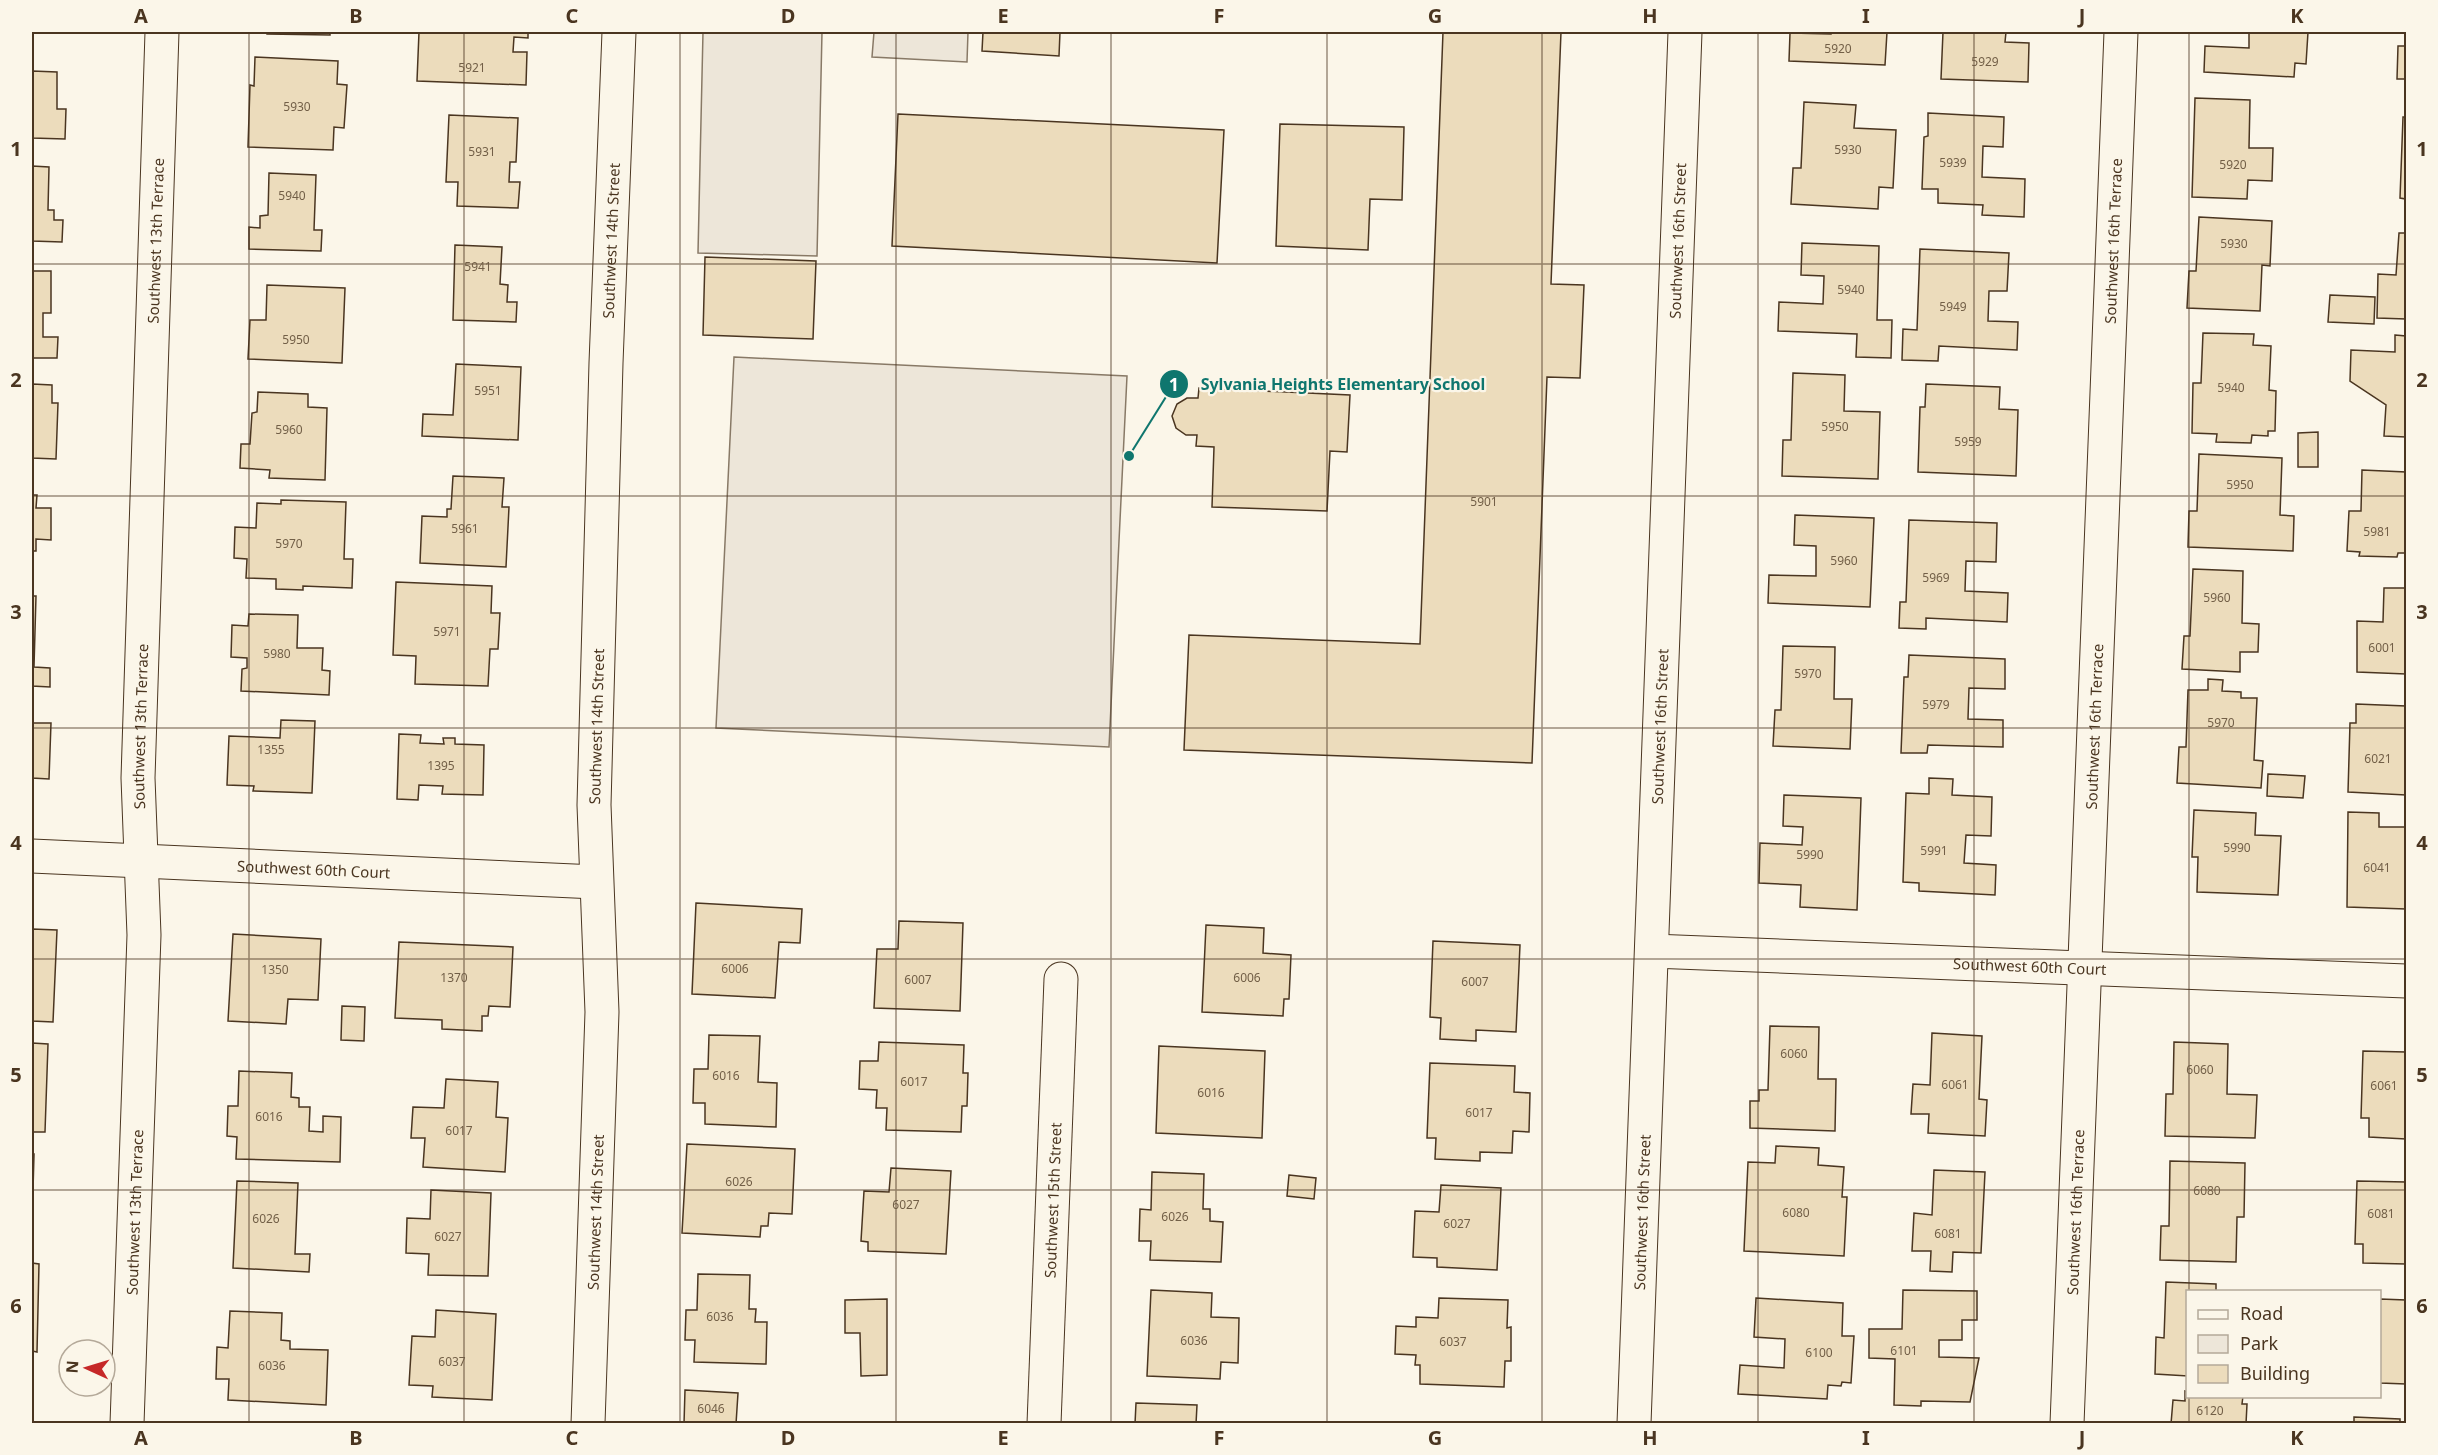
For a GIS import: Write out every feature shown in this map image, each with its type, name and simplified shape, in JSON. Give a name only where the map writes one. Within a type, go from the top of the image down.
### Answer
[{"type":"street","name":"Southwest 13th Terrace","points":[[127,1424],[144,935],[138,778],[162,32]]},
{"type":"street","name":"Southwest 14th Street","points":[[588,1424],[602,1022],[602,961],[596,882],[594,805],[606,375],[620,32]]},
{"type":"street","name":"Southwest 16th Street","points":[[1634,1424],[1685,32]]},
{"type":"street","name":"Southwest 16th Terrace","points":[[2067,1424],[2121,32]]},
{"type":"street","name":"Southwest 60th Court","points":[[32,856],[596,882]]},
{"type":"street","name":"Southwest 60th Court","points":[[1652,951],[2406,981]]},
{"type":"street","name":"Southwest 15th Street","points":[[1044,1424],[1061,979]]},
{"type":"green space","points":[[703,32],[822,32],[817,256],[698,253]]},
{"type":"green space","points":[[874,32],[968,32],[967,62],[872,57]]},
{"type":"green space","points":[[734,357],[1127,376],[1109,747],[716,728]]},
{"type":"building","points":[[267,32],[330,32],[330,35],[267,34]]},
{"type":"building","points":[[419,32],[528,32],[528,38],[514,37],[513,52],[527,52],[526,85],[417,81]]},
{"type":"building","points":[[983,32],[1060,32],[1059,56],[982,51]]},
{"type":"building","points":[[1443,32],[1561,32],[1551,284],[1584,285],[1580,378],[1547,377],[1532,763],[1184,750],[1189,635],[1420,644]]},
{"type":"building","points":[[1831,32],[1887,32],[1885,65],[1789,61],[1790,33],[1831,34]]},
{"type":"building","points":[[1943,32],[2006,32],[2005,42],[2029,43],[2028,82],[1941,79]]},
{"type":"building","points":[[2249,32],[2308,32],[2306,64],[2295,63],[2294,77],[2204,72],[2205,46],[2249,48]]},
{"type":"building","points":[[2398,46],[2406,46],[2406,79],[2397,79]]},
{"type":"building","points":[[255,57],[338,61],[337,84],[347,85],[344,128],[334,127],[333,150],[248,147],[250,85],[254,86]]},
{"type":"building","points":[[32,71],[57,72],[57,109],[66,109],[65,139],[32,138]]},
{"type":"building","points":[[2195,98],[2250,100],[2249,148],[2273,148],[2272,181],[2248,180],[2247,199],[2192,197]]},
{"type":"building","points":[[1804,102],[1856,105],[1854,128],[1896,130],[1893,188],[1879,187],[1878,209],[1791,204],[1793,168],[1801,168]]},
{"type":"building","points":[[1928,113],[2004,117],[2003,147],[1983,146],[1982,177],[2025,179],[2024,217],[1982,215],[1983,205],[1938,203],[1938,189],[1922,189],[1924,137],[1928,136]]},
{"type":"building","points":[[898,114],[1224,130],[1217,263],[892,246]]},
{"type":"building","points":[[449,115],[518,118],[516,162],[510,162],[509,182],[520,182],[518,208],[457,206],[458,182],[446,182]]},
{"type":"building","points":[[2403,117],[2406,117],[2406,199],[2400,198]]},
{"type":"building","points":[[1280,124],[1404,127],[1402,200],[1370,199],[1368,250],[1276,246]]},
{"type":"building","points":[[32,166],[49,167],[48,210],[54,210],[54,220],[63,220],[62,242],[32,241]]},
{"type":"building","points":[[269,173],[316,175],[314,230],[322,230],[321,251],[249,249],[249,227],[260,228],[260,216],[268,215]]},
{"type":"building","points":[[2199,217],[2272,221],[2270,266],[2262,265],[2260,311],[2187,308],[2189,271],[2196,271]]},
{"type":"building","points":[[2399,233],[2406,233],[2406,319],[2377,318],[2378,274],[2396,275]]},
{"type":"building","points":[[1802,243],[1879,246],[1877,320],[1892,320],[1891,358],[1856,357],[1857,334],[1778,331],[1779,302],[1823,304],[1824,276],[1801,275]]},
{"type":"building","points":[[455,245],[502,247],[500,284],[508,285],[507,302],[517,302],[516,322],[453,320]]},
{"type":"building","points":[[1920,249],[2009,253],[2007,291],[1989,291],[1988,321],[2018,322],[2017,350],[1939,346],[1938,361],[1902,360],[1903,329],[1917,330]]},
{"type":"building","points":[[705,257],[816,261],[813,339],[703,335]]},
{"type":"building","points":[[32,271],[51,271],[51,313],[43,313],[43,337],[58,337],[57,358],[32,358]]},
{"type":"building","points":[[267,285],[345,288],[342,363],[248,359],[250,320],[266,320]]},
{"type":"building","points":[[2330,295],[2375,297],[2374,324],[2328,322]]},
{"type":"building","points":[[2203,333],[2254,334],[2253,345],[2271,346],[2269,390],[2276,391],[2275,431],[2268,431],[2268,436],[2252,435],[2251,443],[2216,442],[2217,434],[2192,433],[2193,383],[2201,383]]},
{"type":"building","points":[[2395,335],[2406,336],[2406,437],[2384,436],[2386,405],[2350,381],[2351,350],[2395,352]]},
{"type":"building","points":[[456,364],[521,367],[518,440],[422,436],[423,414],[453,415]]},
{"type":"building","points":[[1793,373],[1845,375],[1844,411],[1880,412],[1878,479],[1782,476],[1783,440],[1791,440]]},
{"type":"building","points":[[32,384],[52,385],[52,403],[58,403],[56,459],[32,458]]},
{"type":"building","points":[[1926,384],[2000,387],[1999,409],[2018,410],[2016,476],[1918,472],[1920,407],[1925,407]]},
{"type":"building","points":[[1199,388],[1350,395],[1347,452],[1330,451],[1327,511],[1212,507],[1214,447],[1196,446],[1197,435],[1186,435],[1176,428],[1172,416],[1177,404],[1187,398],[1198,398]]},
{"type":"building","points":[[258,392],[308,394],[308,407],[327,408],[325,480],[269,478],[270,470],[240,468],[241,444],[250,444],[252,413],[257,412]]},
{"type":"building","points":[[2318,432],[2318,467],[2298,467],[2298,433]]},
{"type":"building","points":[[2199,454],[2282,458],[2280,515],[2294,516],[2293,551],[2188,547],[2189,511],[2197,511]]},
{"type":"building","points":[[2362,470],[2406,472],[2406,553],[2398,553],[2397,557],[2359,556],[2360,552],[2347,551],[2349,511],[2361,511]]},
{"type":"building","points":[[453,476],[504,478],[502,507],[509,507],[506,567],[420,563],[422,516],[447,517],[447,509],[451,509]]},
{"type":"building","points":[[32,495],[37,495],[36,508],[51,508],[51,540],[36,539],[36,551],[32,551]]},
{"type":"building","points":[[281,500],[346,502],[344,559],[353,559],[352,588],[303,586],[303,590],[276,589],[276,579],[246,578],[247,559],[234,558],[235,527],[256,528],[257,503],[281,504]]},
{"type":"building","points":[[1795,515],[1874,518],[1870,607],[1768,603],[1769,575],[1816,576],[1816,546],[1794,545]]},
{"type":"building","points":[[1909,520],[1997,523],[1996,562],[1966,561],[1965,591],[2008,593],[2007,622],[1926,618],[1926,629],[1899,628],[1900,602],[1906,602]]},
{"type":"building","points":[[2193,569],[2243,571],[2242,623],[2259,624],[2258,652],[2240,652],[2240,672],[2182,669],[2184,636],[2190,636]]},
{"type":"building","points":[[396,582],[492,586],[491,613],[500,613],[498,649],[490,649],[488,686],[415,684],[416,656],[393,655]]},
{"type":"building","points":[[2384,588],[2406,588],[2406,674],[2357,672],[2357,621],[2383,622]]},
{"type":"building","points":[[32,596],[36,596],[34,667],[50,668],[50,687],[32,686]]},
{"type":"building","points":[[249,614],[298,615],[297,648],[323,648],[322,670],[330,671],[329,695],[241,691],[242,669],[247,668],[247,658],[231,657],[232,625],[248,626]]},
{"type":"building","points":[[1783,646],[1835,647],[1834,699],[1852,699],[1850,749],[1773,746],[1775,710],[1781,710]]},
{"type":"building","points":[[1909,655],[2005,659],[2005,689],[1969,688],[1968,719],[2003,720],[2003,747],[1928,745],[1927,753],[1901,753],[1904,677],[1908,677]]},
{"type":"building","points":[[2208,679],[2223,680],[2222,691],[2241,692],[2241,698],[2257,698],[2254,760],[2263,761],[2261,788],[2177,783],[2179,747],[2186,747],[2188,690],[2208,690]]},
{"type":"building","points":[[2356,704],[2406,706],[2406,795],[2348,792],[2350,723],[2356,723]]},
{"type":"building","points":[[281,720],[315,721],[312,793],[253,791],[254,786],[227,785],[229,736],[280,738]]},
{"type":"building","points":[[32,723],[51,723],[49,779],[32,778]]},
{"type":"building","points":[[399,734],[421,735],[420,743],[444,744],[443,738],[455,738],[455,744],[484,745],[483,795],[442,794],[443,786],[419,785],[418,800],[397,799]]},
{"type":"building","points":[[2268,774],[2305,776],[2303,798],[2267,796]]},
{"type":"building","points":[[1929,778],[1953,779],[1952,795],[1992,797],[1991,836],[1966,835],[1964,863],[1996,865],[1995,895],[1919,891],[1919,883],[1903,882],[1906,793],[1929,794]]},
{"type":"building","points":[[1784,795],[1861,798],[1857,910],[1800,907],[1801,885],[1759,883],[1760,843],[1802,845],[1803,827],[1783,826]]},
{"type":"building","points":[[2194,810],[2256,813],[2255,835],[2281,836],[2278,895],[2197,892],[2198,857],[2192,857]]},
{"type":"building","points":[[2348,812],[2379,813],[2379,827],[2406,827],[2406,909],[2347,907]]},
{"type":"building","points":[[696,903],[802,909],[800,943],[779,942],[775,998],[692,994]]},
{"type":"building","points":[[899,921],[963,923],[960,1011],[874,1008],[877,949],[898,949]]},
{"type":"building","points":[[1206,925],[1264,928],[1263,953],[1291,955],[1289,999],[1284,999],[1283,1016],[1202,1012]]},
{"type":"building","points":[[32,929],[57,930],[53,1022],[32,1021]]},
{"type":"building","points":[[233,934],[321,939],[318,1000],[288,999],[286,1024],[228,1021]]},
{"type":"building","points":[[1433,941],[1520,945],[1516,1032],[1476,1030],[1476,1041],[1440,1039],[1441,1018],[1430,1017]]},
{"type":"building","points":[[399,942],[513,947],[510,1007],[489,1006],[488,1016],[482,1016],[482,1031],[442,1029],[442,1020],[395,1018]]},
{"type":"building","points":[[342,1006],[365,1007],[364,1041],[341,1040]]},
{"type":"building","points":[[1770,1026],[1819,1027],[1818,1079],[1836,1079],[1835,1131],[1750,1128],[1750,1101],[1759,1101],[1759,1090],[1768,1090]]},
{"type":"building","points":[[1932,1033],[1982,1036],[1979,1099],[1987,1100],[1985,1136],[1928,1133],[1929,1114],[1911,1114],[1913,1084],[1930,1085]]},
{"type":"building","points":[[709,1035],[760,1036],[758,1082],[777,1083],[776,1127],[705,1124],[705,1103],[693,1103],[694,1069],[708,1069]]},
{"type":"building","points":[[879,1042],[964,1045],[963,1073],[968,1073],[967,1106],[962,1106],[961,1132],[886,1130],[887,1108],[876,1108],[877,1090],[859,1089],[860,1061],[878,1061]]},
{"type":"building","points":[[2174,1042],[2228,1044],[2227,1094],[2257,1095],[2255,1138],[2165,1136],[2166,1094],[2173,1094]]},
{"type":"building","points":[[32,1043],[48,1044],[45,1132],[32,1132]]},
{"type":"building","points":[[1159,1046],[1265,1051],[1262,1138],[1156,1133]]},
{"type":"building","points":[[2363,1051],[2406,1052],[2406,1139],[2369,1137],[2369,1118],[2361,1118]]},
{"type":"building","points":[[1430,1063],[1515,1066],[1514,1092],[1530,1093],[1529,1132],[1513,1131],[1512,1153],[1480,1152],[1480,1161],[1435,1159],[1436,1138],[1427,1138]]},
{"type":"building","points":[[239,1071],[292,1073],[291,1097],[299,1098],[299,1107],[310,1107],[309,1131],[323,1132],[323,1116],[341,1117],[340,1162],[236,1159],[237,1137],[227,1136],[228,1106],[238,1106]]},
{"type":"building","points":[[446,1079],[498,1082],[496,1117],[508,1118],[505,1172],[423,1167],[425,1138],[411,1138],[413,1107],[444,1108]]},
{"type":"building","points":[[687,1144],[795,1149],[792,1214],[769,1213],[768,1226],[761,1226],[760,1237],[682,1233]]},
{"type":"building","points":[[1776,1146],[1819,1148],[1818,1165],[1844,1167],[1842,1197],[1847,1197],[1844,1256],[1744,1251],[1748,1162],[1775,1163]]},
{"type":"building","points":[[32,1154],[34,1154],[32,1227]]},
{"type":"building","points":[[2170,1161],[2245,1163],[2244,1217],[2237,1217],[2236,1262],[2160,1260],[2161,1226],[2169,1226]]},
{"type":"building","points":[[891,1168],[951,1171],[946,1254],[868,1251],[868,1242],[861,1241],[864,1191],[889,1192]]},
{"type":"building","points":[[1934,1170],[1985,1172],[1981,1253],[1953,1252],[1952,1272],[1930,1271],[1931,1251],[1912,1251],[1914,1213],[1932,1215]]},
{"type":"building","points":[[1152,1172],[1204,1174],[1203,1209],[1210,1209],[1210,1221],[1223,1222],[1221,1262],[1150,1260],[1151,1241],[1139,1241],[1140,1209],[1151,1210]]},
{"type":"building","points":[[1289,1175],[1316,1178],[1314,1199],[1287,1196]]},
{"type":"building","points":[[237,1181],[298,1183],[295,1254],[310,1254],[309,1272],[233,1268]]},
{"type":"building","points":[[2357,1181],[2406,1182],[2406,1264],[2363,1263],[2363,1244],[2355,1244]]},
{"type":"building","points":[[1441,1185],[1501,1188],[1497,1270],[1437,1267],[1437,1258],[1413,1257],[1415,1211],[1439,1212]]},
{"type":"building","points":[[431,1190],[491,1193],[488,1276],[428,1275],[429,1254],[406,1253],[407,1218],[430,1219]]},
{"type":"building","points":[[32,1263],[39,1264],[37,1352],[32,1351]]},
{"type":"building","points":[[698,1274],[750,1275],[749,1309],[756,1309],[755,1322],[767,1322],[766,1364],[694,1362],[695,1340],[685,1340],[686,1310],[697,1310]]},
{"type":"building","points":[[2166,1282],[2216,1284],[2216,1290],[2186,1290],[2186,1376],[2155,1374],[2156,1337],[2164,1338]]},
{"type":"building","points":[[1151,1290],[1212,1293],[1211,1317],[1239,1318],[1238,1363],[1221,1362],[1220,1379],[1147,1376]]},
{"type":"building","points":[[1903,1290],[1977,1291],[1977,1320],[1962,1320],[1962,1340],[1939,1340],[1939,1357],[1979,1358],[1970,1402],[1921,1401],[1921,1406],[1894,1405],[1895,1359],[1869,1358],[1869,1329],[1902,1329]]},
{"type":"building","points":[[1439,1298],[1508,1300],[1507,1328],[1511,1327],[1511,1361],[1505,1361],[1504,1387],[1420,1384],[1420,1365],[1415,1365],[1416,1355],[1395,1354],[1396,1326],[1416,1327],[1416,1317],[1438,1318]]},
{"type":"building","points":[[1756,1298],[1843,1303],[1842,1336],[1854,1336],[1851,1383],[1842,1382],[1841,1386],[1828,1385],[1827,1399],[1738,1394],[1740,1365],[1784,1368],[1785,1339],[1754,1337]]},
{"type":"building","points":[[887,1299],[887,1375],[861,1376],[860,1333],[845,1333],[845,1300]]},
{"type":"building","points":[[2381,1299],[2406,1300],[2406,1384],[2381,1383]]},
{"type":"building","points":[[436,1310],[496,1314],[492,1400],[432,1397],[433,1386],[409,1385],[412,1336],[435,1337]]},
{"type":"building","points":[[230,1311],[282,1313],[281,1340],[290,1341],[290,1349],[328,1350],[326,1405],[228,1400],[229,1379],[216,1379],[217,1347],[228,1348]]},
{"type":"building","points":[[685,1390],[738,1393],[736,1424],[684,1424]]},
{"type":"building","points":[[2185,1391],[2186,1398],[2243,1398],[2242,1404],[2247,1404],[2246,1424],[2171,1424],[2173,1400],[2185,1401]]},
{"type":"building","points":[[1136,1403],[1197,1405],[1196,1424],[1135,1424]]},
{"type":"building","points":[[2354,1417],[2400,1419],[2400,1424],[2354,1424]]},
{"type":"place","name":"Sylvania Heights Elementary School","points":[[1129,456]]}]
